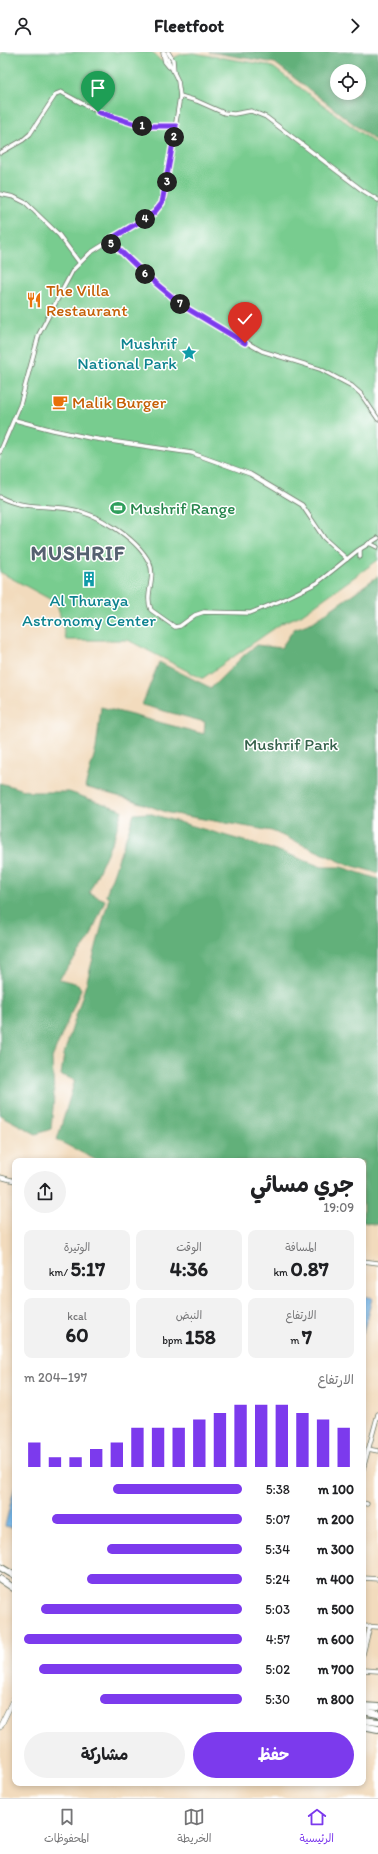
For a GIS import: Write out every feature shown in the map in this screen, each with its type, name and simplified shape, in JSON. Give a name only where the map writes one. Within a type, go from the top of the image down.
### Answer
[{"type":"highway","points":[[0,1567],[12,1574]]},
{"type":"highway","points":[[0,1579],[12,1587]]},
{"type":"highway","points":[[366,1706],[378,1708]]},
{"type":"highway","points":[[366,1712],[378,1714]]},
{"type":"highway","points":[[366,1720],[378,1722]]},
{"type":"highway","points":[[366,1727],[378,1729]]},
{"type":"street","points":[[166,52],[165,62],[171,71],[174,72]]},
{"type":"street","points":[[0,452],[15,420],[40,331],[68,277],[79,262],[109,240],[154,213],[162,203],[180,96],[178,81],[174,72],[173,60],[166,52]]},
{"type":"street","points":[[0,153],[23,140],[30,134],[56,94],[61,92],[98,112],[137,125],[148,127],[176,126]]},
{"type":"street","points":[[180,96],[197,101],[226,114],[251,111],[266,117],[362,190],[378,200]]},
{"type":"street","points":[[0,194],[14,197],[26,203],[59,235],[79,262]]},
{"type":"street","points":[[109,240],[147,276],[190,311],[262,351],[317,368],[352,386],[361,394],[378,419]]},
{"type":"street","points":[[15,420],[53,430],[98,439],[192,453],[250,474],[302,505],[324,538],[347,559]]},
{"type":"street","points":[[0,497],[21,505],[64,508],[81,512],[95,517],[125,535],[138,547],[151,566],[152,574],[149,601],[151,610],[176,627],[180,626],[195,615],[204,612],[244,613],[262,609],[310,586],[330,574],[360,549],[378,538]]},
{"type":"street","points":[[369,543],[377,547]]},
{"type":"street","points":[[360,549],[360,557]]},
{"type":"street","points":[[0,1177],[12,1180]]},
{"type":"street","points":[[366,1261],[378,1263]]},
{"type":"street","points":[[366,1457],[378,1414]]},
{"type":"street","points":[[368,1449],[378,1451]]},
{"type":"street","points":[[366,1578],[378,1579]]},
{"type":"street","points":[[366,1626],[378,1627]]},
{"type":"street","points":[[366,1642],[370,1626]]},
{"type":"street","points":[[366,1670],[378,1671]]},
{"type":"street","points":[[1,1726],[12,1702]]},
{"type":"street","points":[[1,1726],[12,1706]]},
{"type":"green space","name":"Mushrif National Park","points":[[4,52],[152,52],[161,61],[165,62],[182,54],[193,53],[267,65],[274,68],[378,146],[378,560],[301,615],[282,623],[203,678],[128,640],[66,640],[57,603],[0,572],[0,54]]},
{"type":"green space","points":[[209,52],[378,52],[378,143],[275,63]]},
{"type":"green space","name":"Mushrif Park","points":[[378,576],[378,691],[372,689],[378,693],[378,873],[346,864],[272,831],[169,813],[132,800],[85,787],[96,749],[101,707],[204,734],[205,722],[142,705],[159,662],[211,688],[256,645],[281,648],[294,629],[313,622]]},
{"type":"green space","points":[[0,783],[31,792],[69,792],[122,810],[115,835],[89,893],[105,900],[89,940],[59,979],[78,984],[81,989],[52,1058],[54,1097],[51,1129],[36,1134],[0,1115]]},
{"type":"green space","points":[[148,813],[285,853],[322,867],[341,867],[378,879],[378,1225],[366,1223],[366,1158],[92,1158],[57,1140],[75,1080],[61,1075],[64,1054],[87,981],[109,898],[106,895],[134,814]]},
{"type":"water","points":[[366,1297],[372,1298],[366,1321]]},
{"type":"water","points":[[12,1498],[12,1527],[5,1526]]},
{"type":"place","name":"The Villa Restaurant","points":[[34,300]]},
{"type":"place","name":"Mushrif National Park","points":[[189,353]]},
{"type":"place","name":"Malik Burger","points":[[60,402]]},
{"type":"place","name":"Mushrif Range","points":[[118,508]]},
{"type":"place","name":"Al Thuraya Astronomy Center","points":[[89,579]]},
{"type":"district","name":"MUSHRIF","points":[[78,553]]},
{"type":"route","points":[[98,112],[141,126],[176,126],[164,196],[158,210],[109,240],[169,296],[204,320],[245,343]]}]
